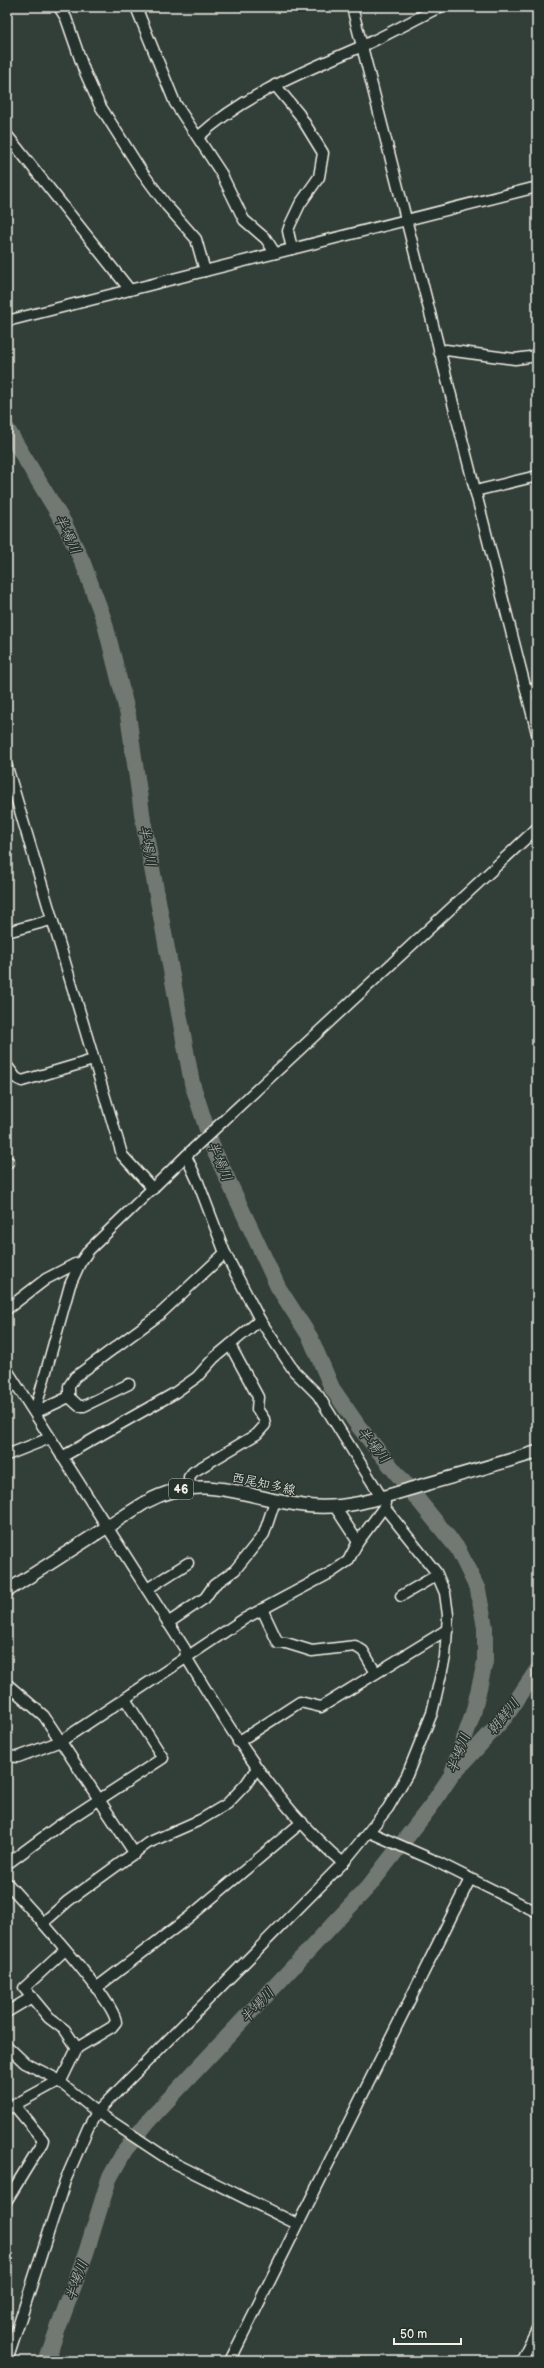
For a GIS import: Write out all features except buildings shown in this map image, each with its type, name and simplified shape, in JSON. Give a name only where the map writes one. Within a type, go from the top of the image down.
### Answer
[{"type":"main road","name":"西尾知多線","points":[[7,1592],[161,1494],[190,1488],[216,1487],[310,1506],[335,1507],[383,1502],[395,1493],[537,1452]]},
{"type":"street","points":[[59,7],[66,18],[84,70],[99,104],[142,172],[167,206],[196,239],[205,271]]},
{"type":"street","points":[[136,7],[175,103],[221,173],[244,220],[266,239],[275,254]]},
{"type":"street","points":[[352,7],[537,734]]},
{"type":"street","points":[[198,137],[218,118],[275,85],[362,46],[440,7]]},
{"type":"street","points":[[275,85],[299,114],[322,153],[319,177],[300,204],[288,231],[292,249]]},
{"type":"street","points":[[7,135],[130,290]]},
{"type":"street","points":[[7,321],[537,187]]},
{"type":"street","points":[[439,352],[446,350],[515,359],[537,356]]},
{"type":"street","points":[[475,491],[537,476]]},
{"type":"street","points":[[527,694],[537,687]]},
{"type":"street","points":[[7,766],[9,781],[122,1155],[153,1189]]},
{"type":"street","points":[[35,1411],[70,1285],[80,1264],[97,1242],[229,1116],[537,828]]},
{"type":"street","points":[[7,932],[51,920]]},
{"type":"street","points":[[7,1066],[16,1078],[22,1081],[93,1060]]},
{"type":"street","points":[[7,2361],[65,2181],[88,2128],[99,2113],[372,1832],[398,1792],[423,1737],[439,1686],[448,1629],[447,1604],[437,1575],[429,1561],[383,1502],[318,1395],[294,1371],[260,1320],[225,1253],[189,1154]]},
{"type":"street","points":[[129,1384],[84,1406],[79,1406],[69,1396],[69,1386],[75,1377],[159,1315],[225,1253]]},
{"type":"street","points":[[7,1308],[46,1279],[75,1264],[80,1264]]},
{"type":"street","points":[[62,1457],[173,1394],[197,1377],[214,1358],[260,1320]]},
{"type":"street","points":[[190,1488],[189,1477],[193,1472],[257,1434],[265,1425],[264,1419],[257,1409],[258,1397],[230,1345]]},
{"type":"street","points":[[7,1370],[35,1411],[50,1438],[185,1649],[186,1657],[238,1742],[257,1768],[302,1822],[323,1846],[343,1863]]},
{"type":"street","points":[[35,1411],[39,1411],[69,1396]]},
{"type":"street","points":[[7,1455],[50,1438]]},
{"type":"street","points":[[168,1622],[205,1598],[214,1585],[235,1570],[264,1534],[275,1500]]},
{"type":"street","points":[[7,1756],[18,1757],[61,1741],[125,1700],[186,1657],[262,1609],[348,1561],[383,1502]]},
{"type":"street","points":[[335,1507],[358,1542]]},
{"type":"street","points":[[147,1589],[188,1562]]},
{"type":"street","points":[[400,1596],[437,1575]]},
{"type":"street","points":[[262,1609],[278,1643],[286,1643],[312,1651],[356,1646],[363,1651],[376,1673]]},
{"type":"street","points":[[238,1742],[300,1702],[321,1707],[448,1629]]},
{"type":"street","points":[[7,1684],[44,1716],[135,1854]]},
{"type":"street","points":[[7,1864],[57,1827],[163,1758],[125,1700]]},
{"type":"street","points":[[43,1923],[68,1901],[156,1838],[200,1820],[227,1804],[246,1784],[257,1768]]},
{"type":"street","points":[[96,1988],[188,1918],[302,1822]]},
{"type":"street","points":[[372,1832],[427,1857],[537,1912]]},
{"type":"street","points":[[230,2361],[470,1879]]},
{"type":"street","points":[[7,1883],[43,1923],[96,1988],[114,2015],[116,2022],[112,2027],[77,2048],[64,2076],[58,2082],[11,2107],[43,2140],[7,2200]]},
{"type":"street","points":[[65,1950],[24,1988],[49,2018],[64,2030],[77,2048]]},
{"type":"street","points":[[7,2012],[32,1997]]},
{"type":"street","points":[[7,2046],[25,2063],[48,2073],[99,2113],[151,2149],[174,2163],[297,2224]]},
{"type":"street","points":[[521,2361],[537,2329]]},
{"type":"waterway","name":"半場川","points":[[7,429],[64,523],[83,563],[104,620],[128,715],[143,820],[192,1083],[213,1148],[278,1287],[310,1337],[332,1388],[359,1427],[458,1549],[478,1590],[485,1627],[485,1662],[473,1714],[451,1776],[431,1806],[369,1886],[151,2118],[125,2150],[109,2179],[86,2253],[46,2361]]},
{"type":"waterway","name":"朝鮮川","points":[[456,1771],[506,1716],[537,1670]]}]
